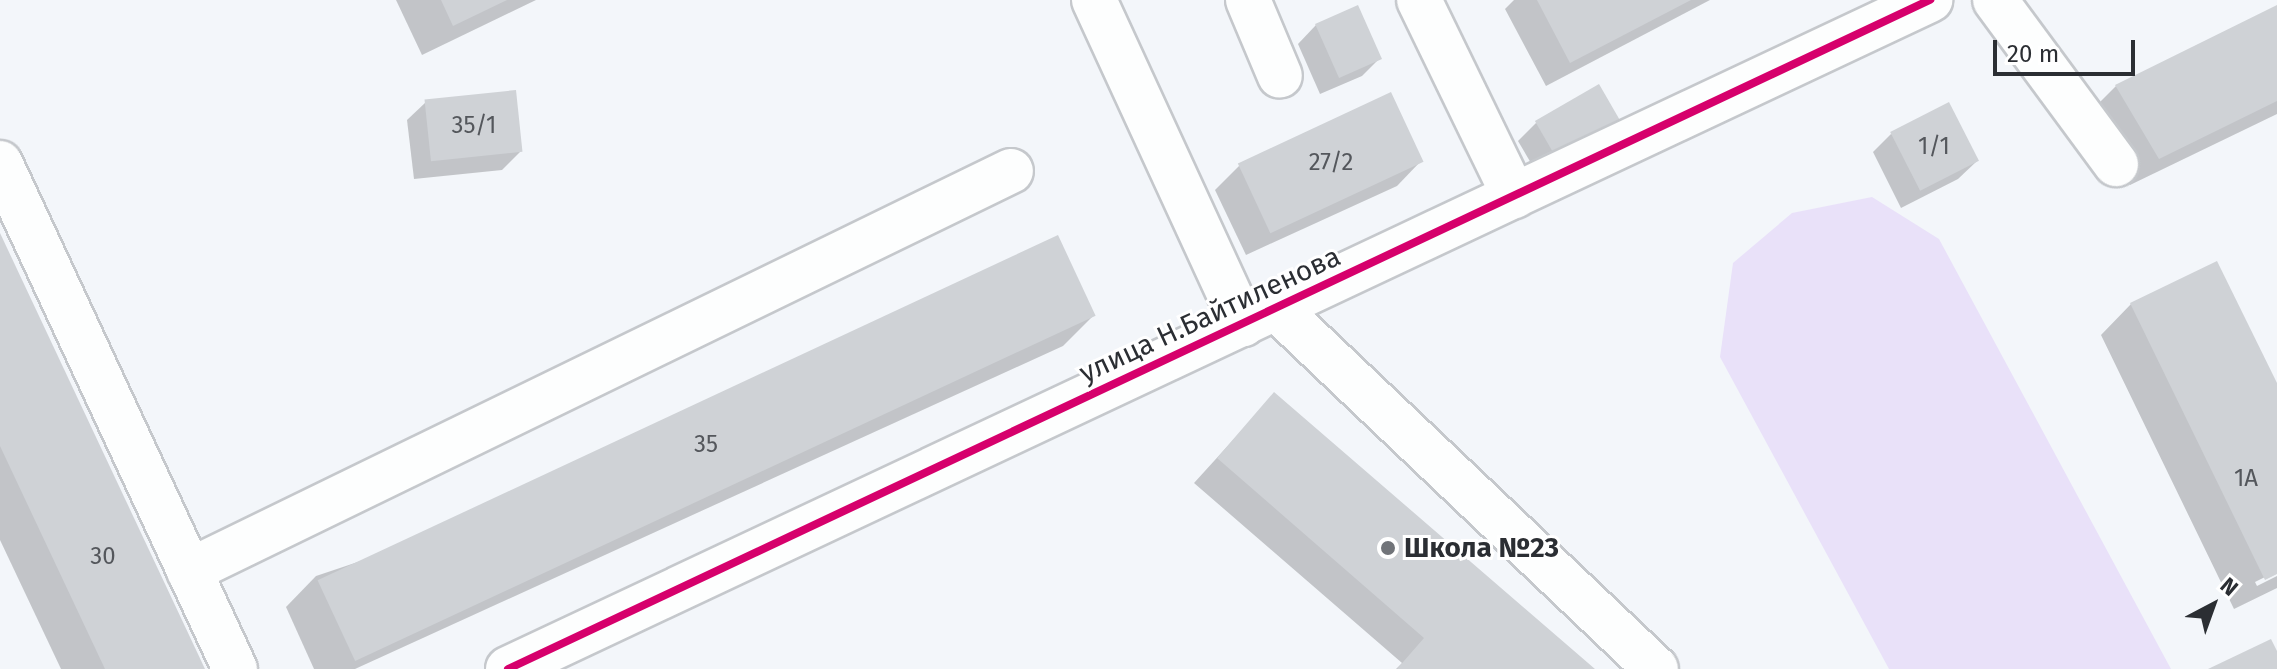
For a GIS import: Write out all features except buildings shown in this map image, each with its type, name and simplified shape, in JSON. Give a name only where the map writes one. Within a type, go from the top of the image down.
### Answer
[{"type":"street","points":[[1094,0],[1259,316],[1656,669]]},
{"type":"street","points":[[1248,0],[1280,76]]},
{"type":"street","points":[[1419,0],[1514,196]]},
{"type":"street","name":"улица Н.Байтиленова","points":[[508,669],[1930,0]]},
{"type":"street","points":[[1995,0],[2116,164]]},
{"type":"street","points":[[0,163],[235,669]]},
{"type":"street","points":[[189,571],[1011,171]]},
{"type":"shaded area","points":[[1872,197],[1939,239],[2171,669],[1889,669],[1720,357],[1733,263],[1792,213]]},
{"type":"cycle path","points":[[508,669],[1930,0]]},
{"type":"place","name":"Школа №23","points":[[1388,548]]}]
